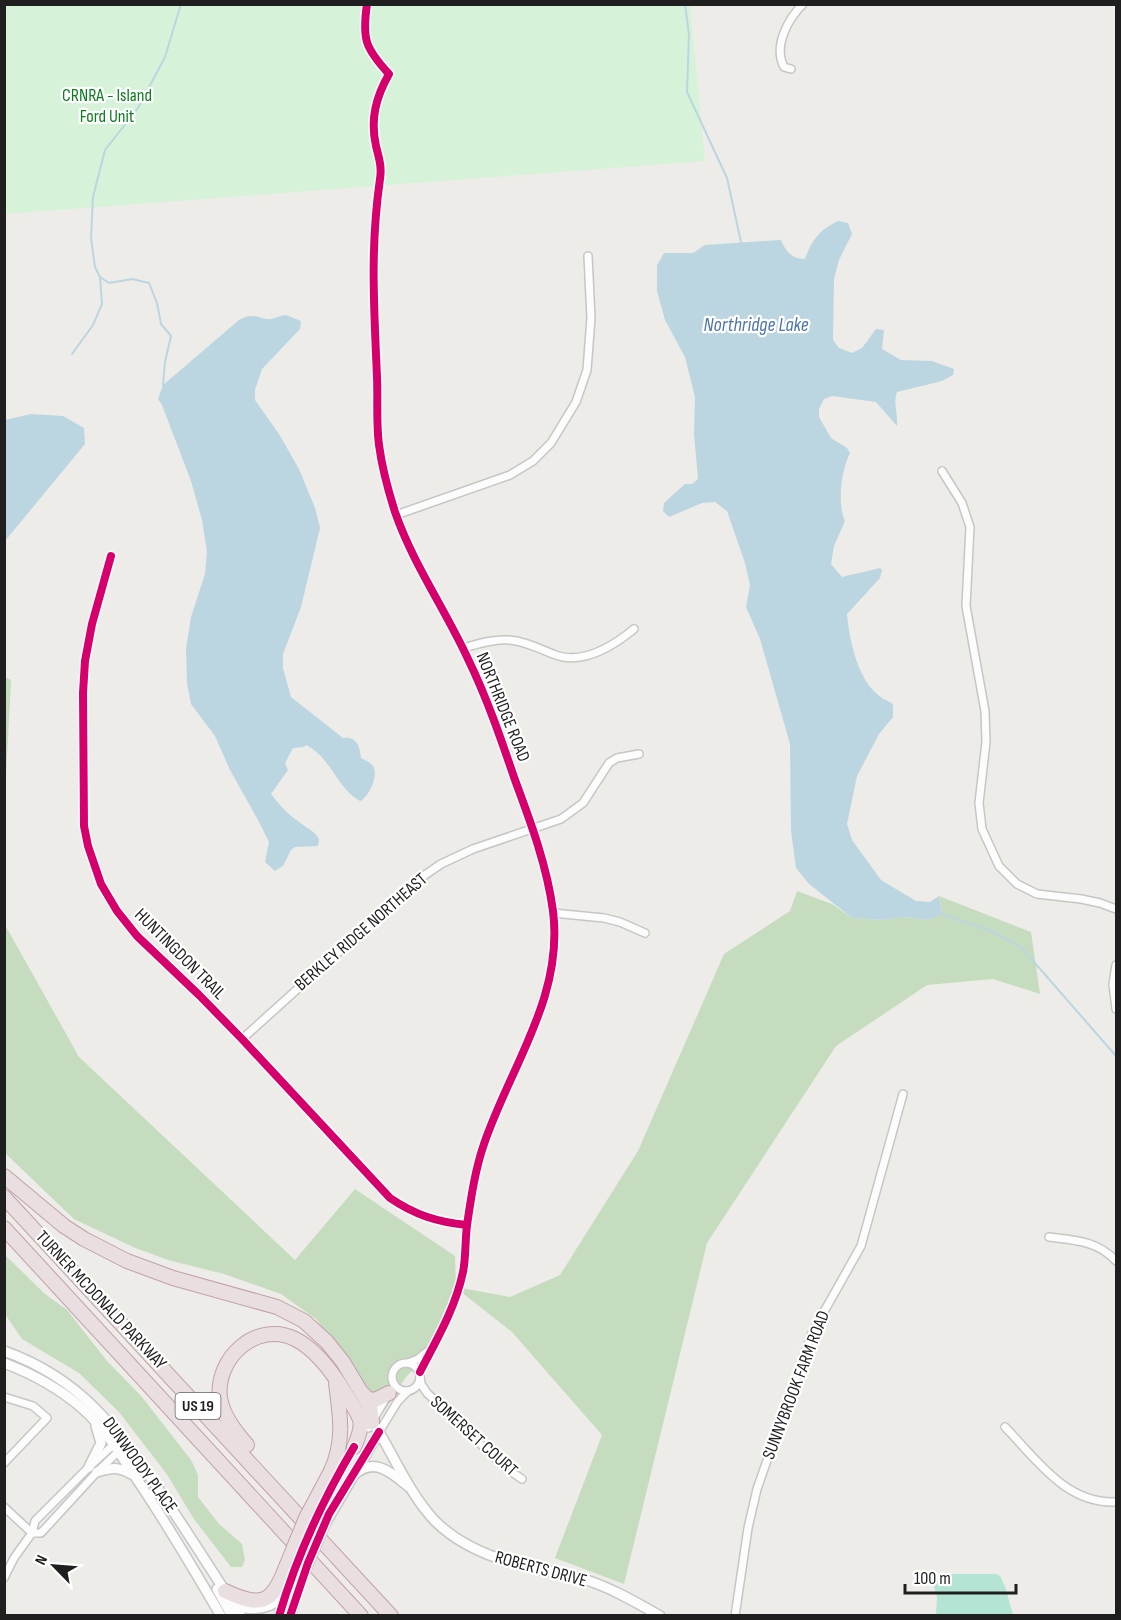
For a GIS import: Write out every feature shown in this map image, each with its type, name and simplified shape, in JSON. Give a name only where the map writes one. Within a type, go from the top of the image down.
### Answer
[{"type":"highway","points":[[4,1176],[64,1226],[127,1261],[173,1278],[277,1307],[304,1321],[335,1352],[362,1393],[370,1407],[371,1426]]},
{"type":"highway","name":"TURNER MCDONALD PARKWAY","points":[[4,1197],[392,1616]]},
{"type":"highway","name":"TURNER MCDONALD PARKWAY","points":[[4,1228],[360,1616]]},
{"type":"highway","points":[[371,1426],[336,1378],[310,1350],[294,1338],[283,1335],[253,1339],[238,1348],[227,1363],[220,1382],[223,1408],[236,1433],[392,1616]]},
{"type":"highway","points":[[225,1591],[245,1600],[266,1598],[276,1590],[289,1570],[306,1518],[333,1474],[339,1452],[341,1434],[336,1378]]},
{"type":"highway","points":[[362,1393],[375,1401],[388,1393]]},
{"type":"highway","points":[[354,1447],[361,1431],[371,1426]]},
{"type":"highway","points":[[278,1525],[352,1616]]},
{"type":"street","name":"NORTHRIDGE ROAD","points":[[367,4],[363,32],[372,57],[388,74],[380,89],[373,123],[382,168],[375,222],[372,288],[379,443],[384,476],[410,547],[463,648],[502,742],[545,870],[553,913],[553,955],[545,997],[534,1029],[484,1143],[467,1225],[463,1269],[449,1317],[432,1347],[418,1384],[371,1426]]},
{"type":"street","points":[[791,69],[784,67],[781,61],[781,46],[789,21],[803,4]]},
{"type":"street","points":[[396,514],[510,475],[532,461],[551,443],[576,402],[588,370],[591,318],[588,256]]},
{"type":"street","points":[[942,471],[962,503],[970,527],[966,606],[985,711],[986,742],[980,803],[982,829],[999,866],[1022,888],[1047,897],[1081,899],[1116,909]]},
{"type":"street","name":"HUNTINGDON TRAIL","points":[[111,556],[92,624],[85,661],[83,805],[88,846],[101,884],[123,919],[137,936],[242,1039],[390,1198],[426,1218],[467,1225]]},
{"type":"street","points":[[463,648],[491,640],[510,640],[529,644],[556,656],[578,657],[608,648],[634,629]]},
{"type":"street","name":"BERKLEY RIDGE NORTHEAST","points":[[242,1039],[422,877],[441,864],[473,849],[561,819],[575,810],[589,796],[609,763],[617,758],[639,754]]},
{"type":"street","points":[[553,913],[604,918],[645,933]]},
{"type":"street","points":[[1116,965],[1113,984],[1116,1008]]},
{"type":"street","name":"SUNNYBROOK FARM ROAD","points":[[735,1616],[748,1528],[757,1489],[812,1333],[861,1246],[903,1094]]},
{"type":"street","points":[[1049,1237],[1080,1240],[1092,1244],[1116,1261]]},
{"type":"street","name":"NORTHRIDGE ROAD","points":[[290,1616],[300,1583],[329,1514],[345,1487],[388,1393],[397,1366],[418,1359],[432,1347]]},
{"type":"street","name":"DUNWOODY PLACE","points":[[4,1351],[47,1370],[96,1407],[124,1441],[182,1524],[241,1616]]},
{"type":"street","name":"DUNWOODY PLACE","points":[[4,1363],[50,1385],[91,1416],[116,1448],[172,1533],[221,1616]]},
{"type":"street","points":[[408,1363],[415,1366],[420,1374]]},
{"type":"street","name":"SOMERSET COURT","points":[[420,1374],[421,1384],[427,1393],[506,1468],[522,1479]]},
{"type":"street","points":[[392,1377],[397,1387],[410,1390]]},
{"type":"street","name":"SOMERSET COURT","points":[[410,1390],[427,1393]]},
{"type":"street","points":[[4,1397],[33,1406],[47,1418],[4,1463]]},
{"type":"street","points":[[4,1507],[32,1533],[41,1533],[93,1469],[101,1443],[100,1434],[91,1416]]},
{"type":"street","name":"ROBERTS DRIVE","points":[[371,1426],[425,1509],[458,1540],[481,1552],[527,1567],[587,1581],[638,1603],[660,1616]]},
{"type":"street","points":[[1005,1428],[1058,1482],[1070,1491],[1093,1501],[1116,1502]]},
{"type":"street","points":[[4,1578],[14,1558],[32,1533],[35,1521],[124,1441]]},
{"type":"street","points":[[333,1474],[354,1447]]},
{"type":"street","points":[[345,1487],[358,1471],[375,1466],[391,1472],[414,1491]]},
{"type":"street","points":[[93,1469],[113,1467],[123,1469],[136,1478]]},
{"type":"street","points":[[172,1533],[194,1553],[232,1616]]},
{"type":"street","points":[[279,1616],[289,1570]]},
{"type":"street","points":[[233,1604],[247,1609],[260,1609],[285,1596]]},
{"type":"green space","name":"CRNRA - Island Ford Unit","points":[[5,5],[690,5],[705,161],[5,214]]},
{"type":"green space","points":[[4,677],[11,680],[5,796]]},
{"type":"green space","points":[[797,891],[832,904],[852,918],[881,920],[906,917],[928,920],[942,914],[939,896],[1031,932],[1040,994],[993,979],[927,985],[836,1046],[707,1243],[624,1584],[555,1558],[602,1435],[512,1332],[456,1288],[434,1341],[424,1358],[406,1377],[385,1410],[316,1319],[281,1294],[224,1274],[168,1260],[133,1247],[74,1219],[5,1153],[4,923],[79,1057],[295,1260],[355,1189],[455,1256],[456,1287],[510,1297],[560,1275],[638,1151],[724,954],[790,911]]},
{"type":"green space","points":[[5,1255],[45,1294],[67,1310],[107,1361],[142,1397],[191,1460],[198,1475],[198,1497],[219,1524],[242,1544],[245,1560],[242,1567],[231,1567],[194,1519],[166,1473],[119,1412],[79,1373],[22,1339],[5,1314]]},
{"type":"green space","points":[[949,1574],[996,1574],[1000,1576],[1013,1615],[936,1615],[937,1597],[933,1583],[937,1578]]},
{"type":"water","name":"Northridge Lake","points":[[838,221],[848,223],[852,234],[839,260],[834,279],[833,340],[839,348],[852,353],[862,348],[876,329],[884,330],[882,349],[901,360],[932,361],[954,369],[953,375],[942,381],[897,392],[895,401],[897,426],[876,402],[832,396],[824,399],[819,409],[819,417],[831,438],[847,448],[850,453],[841,487],[841,505],[845,521],[834,546],[831,564],[842,577],[880,568],[882,570],[880,578],[847,614],[855,657],[864,678],[877,694],[893,704],[893,717],[879,734],[857,776],[847,824],[852,840],[881,880],[916,901],[930,902],[939,896],[942,914],[928,920],[906,917],[881,920],[852,918],[809,884],[796,868],[791,831],[790,744],[760,639],[746,607],[750,585],[727,511],[715,502],[702,503],[669,517],[663,511],[664,503],[685,484],[692,484],[698,479],[694,434],[695,397],[685,357],[665,320],[657,291],[657,265],[664,253],[693,253],[705,245],[781,240],[790,254],[796,258],[805,259],[817,236]]},
{"type":"water","points":[[286,315],[301,321],[300,329],[262,369],[255,390],[255,400],[279,434],[299,469],[315,508],[320,528],[301,607],[283,654],[283,668],[291,697],[343,738],[355,741],[359,746],[361,758],[373,766],[375,775],[370,791],[360,801],[345,789],[315,750],[306,745],[293,748],[285,763],[288,770],[271,794],[290,815],[315,833],[319,839],[318,846],[295,847],[283,866],[275,871],[265,862],[269,842],[259,822],[230,770],[215,736],[191,704],[187,683],[186,649],[191,617],[205,574],[207,552],[202,520],[191,481],[158,399],[163,385],[239,320],[249,316],[271,319]]},
{"type":"water","points":[[31,414],[63,416],[84,428],[85,444],[5,541],[5,420]]},
{"type":"waterway","points":[[163,385],[171,336],[161,324],[157,303],[149,283],[132,279],[109,283],[100,277],[95,267],[91,238],[93,197],[105,150],[138,108],[165,57],[181,4]]},
{"type":"waterway","points":[[685,4],[689,35],[687,92],[727,178],[741,242]]},
{"type":"waterway","points":[[72,354],[93,325],[102,304],[100,277]]},
{"type":"waterway","points":[[942,914],[991,931],[1021,947],[1116,1056]]},
{"type":"cycle path","points":[[367,4],[365,26],[367,42],[370,50],[389,74],[381,91],[374,117],[374,136],[381,170],[375,229],[374,278],[378,428],[382,462],[392,504],[402,531],[468,659],[499,734],[543,861],[553,911],[554,943],[551,973],[543,1002],[481,1154],[470,1205],[460,1286],[445,1324],[420,1372]]},
{"type":"cycle path","points":[[111,556],[92,624],[85,661],[83,693],[84,826],[101,884],[117,911],[137,936],[242,1039],[390,1198],[427,1217],[467,1225]]},
{"type":"cycle path","points":[[290,1616],[308,1563],[329,1514],[379,1432]]},
{"type":"cycle path","points":[[279,1616],[311,1529],[354,1447]]}]
